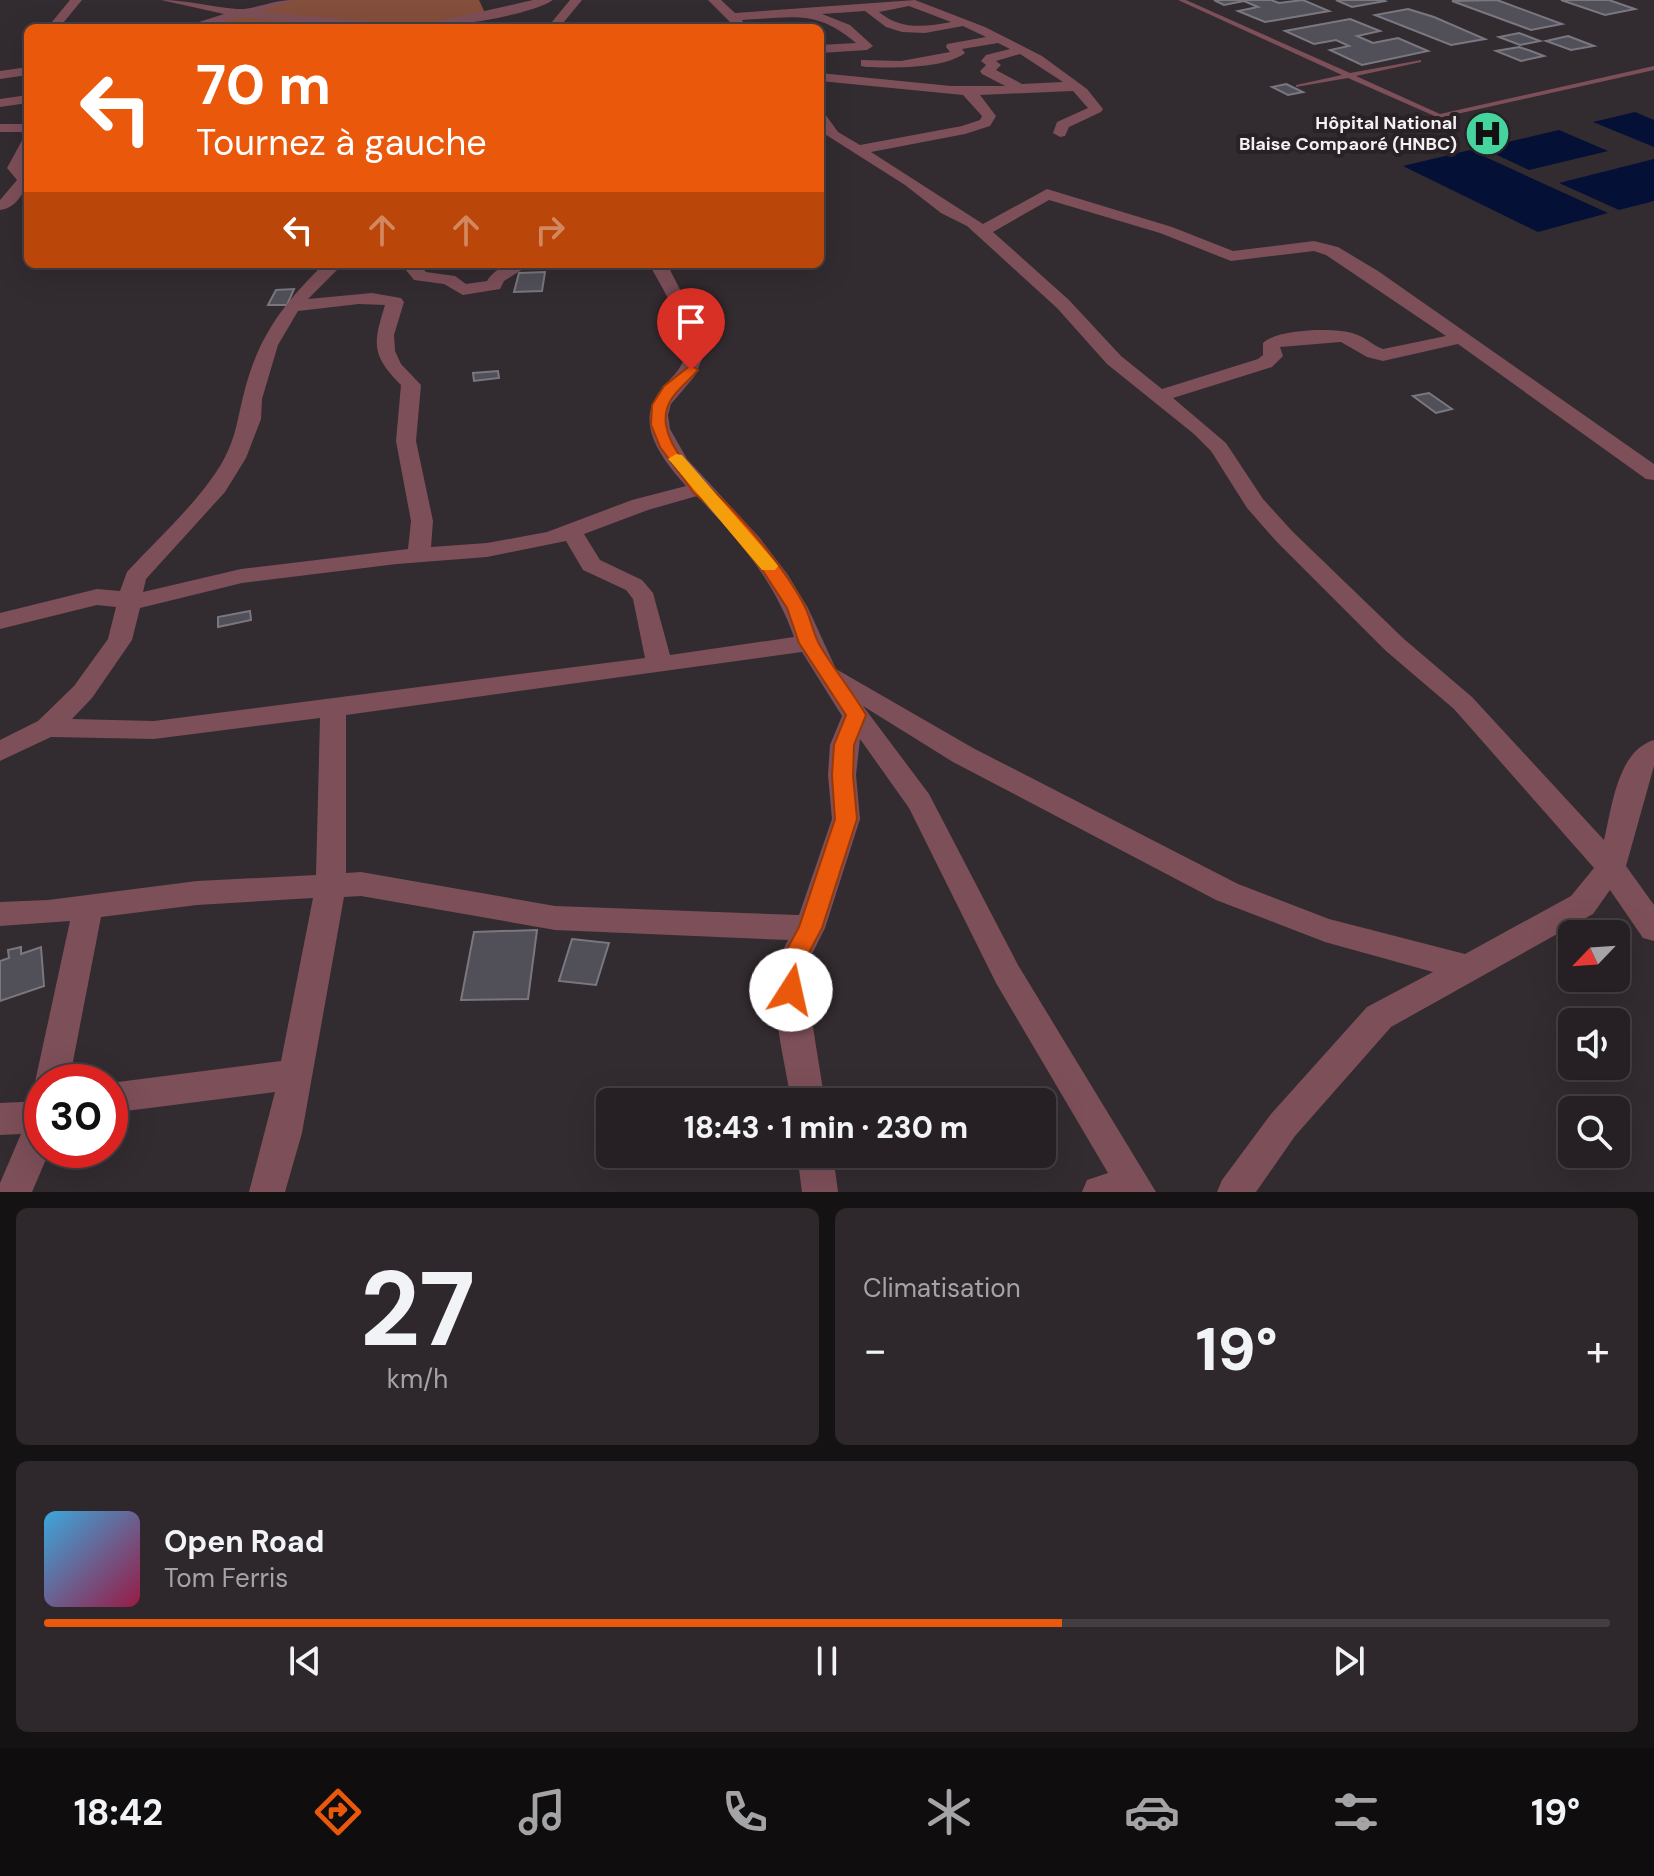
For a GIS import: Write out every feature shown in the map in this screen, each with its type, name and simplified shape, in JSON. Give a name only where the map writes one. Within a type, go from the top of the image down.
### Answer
[{"type":"street","points":[[56,24],[76,0]]},
{"type":"street","points":[[167,0],[244,14],[355,24]]},
{"type":"street","points":[[203,24],[287,0]]},
{"type":"street","points":[[553,24],[576,0]]},
{"type":"street","points":[[714,0],[738,24],[849,8],[887,9],[906,1],[1020,50],[1082,88],[1096,109],[1062,125],[1060,133]]},
{"type":"street","points":[[439,24],[482,17],[537,1],[551,24]]},
{"type":"street","points":[[869,9],[880,19],[914,32],[962,23]]},
{"type":"street","points":[[811,13],[855,33],[867,46],[824,49]]},
{"type":"street","points":[[474,24],[482,17]]},
{"type":"street","points":[[824,76],[845,63],[901,65],[959,53],[952,47],[997,39]]},
{"type":"street","points":[[1018,87],[987,71],[994,65],[988,61],[991,58],[1020,50]]},
{"type":"street","points":[[0,75],[24,72]]},
{"type":"street","points":[[824,77],[967,91],[1047,84],[1082,88]]},
{"type":"street","points":[[857,150],[965,130],[985,123],[988,111],[967,91]]},
{"type":"street","points":[[0,103],[24,100]]},
{"type":"street","points":[[0,128],[24,117]]},
{"type":"street","points":[[824,127],[982,231],[1063,304],[1114,360],[1219,447],[1255,503],[1284,536],[1395,645],[1463,703],[1611,868],[1654,929]]},
{"type":"street","points":[[0,128],[24,129]]},
{"type":"street","points":[[24,149],[15,168],[24,179]]},
{"type":"street","points":[[24,181],[2,204],[24,207]]},
{"type":"street","points":[[982,231],[1047,194],[1166,230],[1231,256],[1314,246],[1332,251],[1372,275],[1654,474]]},
{"type":"street","points":[[0,751],[47,728],[83,692],[120,640],[135,577],[217,487],[235,458],[251,419],[252,399],[269,345],[291,307],[330,268]]},
{"type":"street","points":[[411,268],[424,278],[448,278],[463,290],[494,285],[497,278],[515,268]]},
{"type":"street","points":[[660,268],[695,349],[691,370],[670,389],[660,405],[658,425],[668,447],[699,489],[719,506],[770,568],[797,608],[809,643],[828,673],[921,804],[1006,973],[1127,1191]]},
{"type":"street","points":[[291,307],[353,300],[388,299],[395,302],[384,331],[383,347],[390,362],[411,385],[406,441],[422,521],[419,555]]},
{"type":"street","points":[[1159,396],[1265,363],[1273,356],[1272,343],[1337,336],[1352,338],[1373,353],[1383,355],[1461,338]]},
{"type":"street","points":[[0,621],[97,597],[115,597],[128,603],[241,576],[487,550],[552,538],[640,505],[699,489]]},
{"type":"street","points":[[571,530],[591,565],[634,585],[645,598],[659,665]]},
{"type":"street","points":[[47,728],[154,730],[809,643]]},
{"type":"street","points":[[828,673],[963,755],[1227,892],[1325,930],[1465,967]]},
{"type":"street","points":[[267,1192],[284,1133],[331,885],[333,707]]},
{"type":"street","points":[[806,1088],[791,990],[793,960],[810,928],[846,819],[842,775],[844,745],[856,715]]},
{"type":"street","points":[[1235,1192],[1283,1125],[1379,1017],[1582,905],[1611,868],[1632,786],[1642,761],[1654,750]]},
{"type":"street","points":[[0,914],[197,893],[361,884],[421,892],[467,904],[555,918],[810,928]]},
{"type":"street","points":[[56,1064],[88,907]]},
{"type":"street","points":[[128,1096],[296,1074]]},
{"type":"street","points":[[0,1119],[24,1118]]},
{"type":"street","points":[[14,1192],[24,1168]]},
{"type":"street","points":[[817,1168],[820,1192]]},
{"type":"lane","points":[[1181,0],[1439,116],[1654,68]]},
{"type":"lane","points":[[1298,86],[1419,61]]},
{"type":"shaded area","points":[[290,0],[479,0],[486,15],[445,24],[204,24]]},
{"type":"water","points":[[1635,112],[1654,120],[1654,147],[1593,122]]},
{"type":"water","points":[[1559,130],[1608,151],[1529,170],[1482,148]]},
{"type":"water","points":[[1470,150],[1608,213],[1538,232],[1403,166]]},
{"type":"water","points":[[1654,159],[1654,201],[1619,210],[1559,183]]},
{"type":"building","points":[[1214,0],[1271,0],[1279,3],[1303,0],[1329,11],[1265,22],[1238,11],[1258,7],[1244,1],[1224,5]]},
{"type":"building","points":[[1336,0],[1383,0],[1385,1],[1352,7]]},
{"type":"building","points":[[1497,0],[1562,24],[1531,30],[1452,1]]},
{"type":"building","points":[[1561,0],[1609,0],[1635,9],[1605,15]]},
{"type":"building","points":[[1408,9],[1485,39],[1451,45],[1375,15]]},
{"type":"building","points":[[1350,19],[1380,31],[1357,36],[1373,43],[1398,38],[1428,51],[1362,65],[1330,50],[1349,46],[1336,40],[1314,44],[1285,31]]},
{"type":"building","points":[[1519,33],[1540,41],[1520,45],[1499,37]]},
{"type":"building","points":[[1568,36],[1594,46],[1571,50],[1546,41]]},
{"type":"building","points":[[1519,47],[1544,56],[1521,61],[1496,51]]},
{"type":"building","points":[[1286,84],[1303,92],[1288,95],[1272,87]]},
{"type":"building","points":[[545,272],[542,291],[514,292],[519,273]]},
{"type":"building","points":[[294,289],[287,305],[268,305],[276,290]]},
{"type":"building","points":[[498,371],[499,378],[474,381],[473,373]]},
{"type":"building","points":[[1429,393],[1452,409],[1436,413],[1413,396]]},
{"type":"building","points":[[250,611],[251,620],[218,627],[218,617]]},
{"type":"building","points":[[537,930],[528,999],[461,1000],[474,932]]},
{"type":"building","points":[[572,939],[609,943],[596,985],[559,981]]},
{"type":"building","points":[[21,947],[21,954],[41,947],[44,986],[0,1001],[0,961],[9,958],[8,950]]},
{"type":"slow traffic","points":[[676,459],[769,566]]},
{"type":"place","name":"Hôpital National Blaise Compaoré (HNBC)","points":[[1488,133]]},
{"type":"route","points":[[691,370],[670,389],[660,405],[658,425],[668,447],[699,489],[719,506],[770,568],[797,608],[809,643],[856,715],[844,745],[842,775],[846,819],[810,928],[793,960],[791,990]]}]
